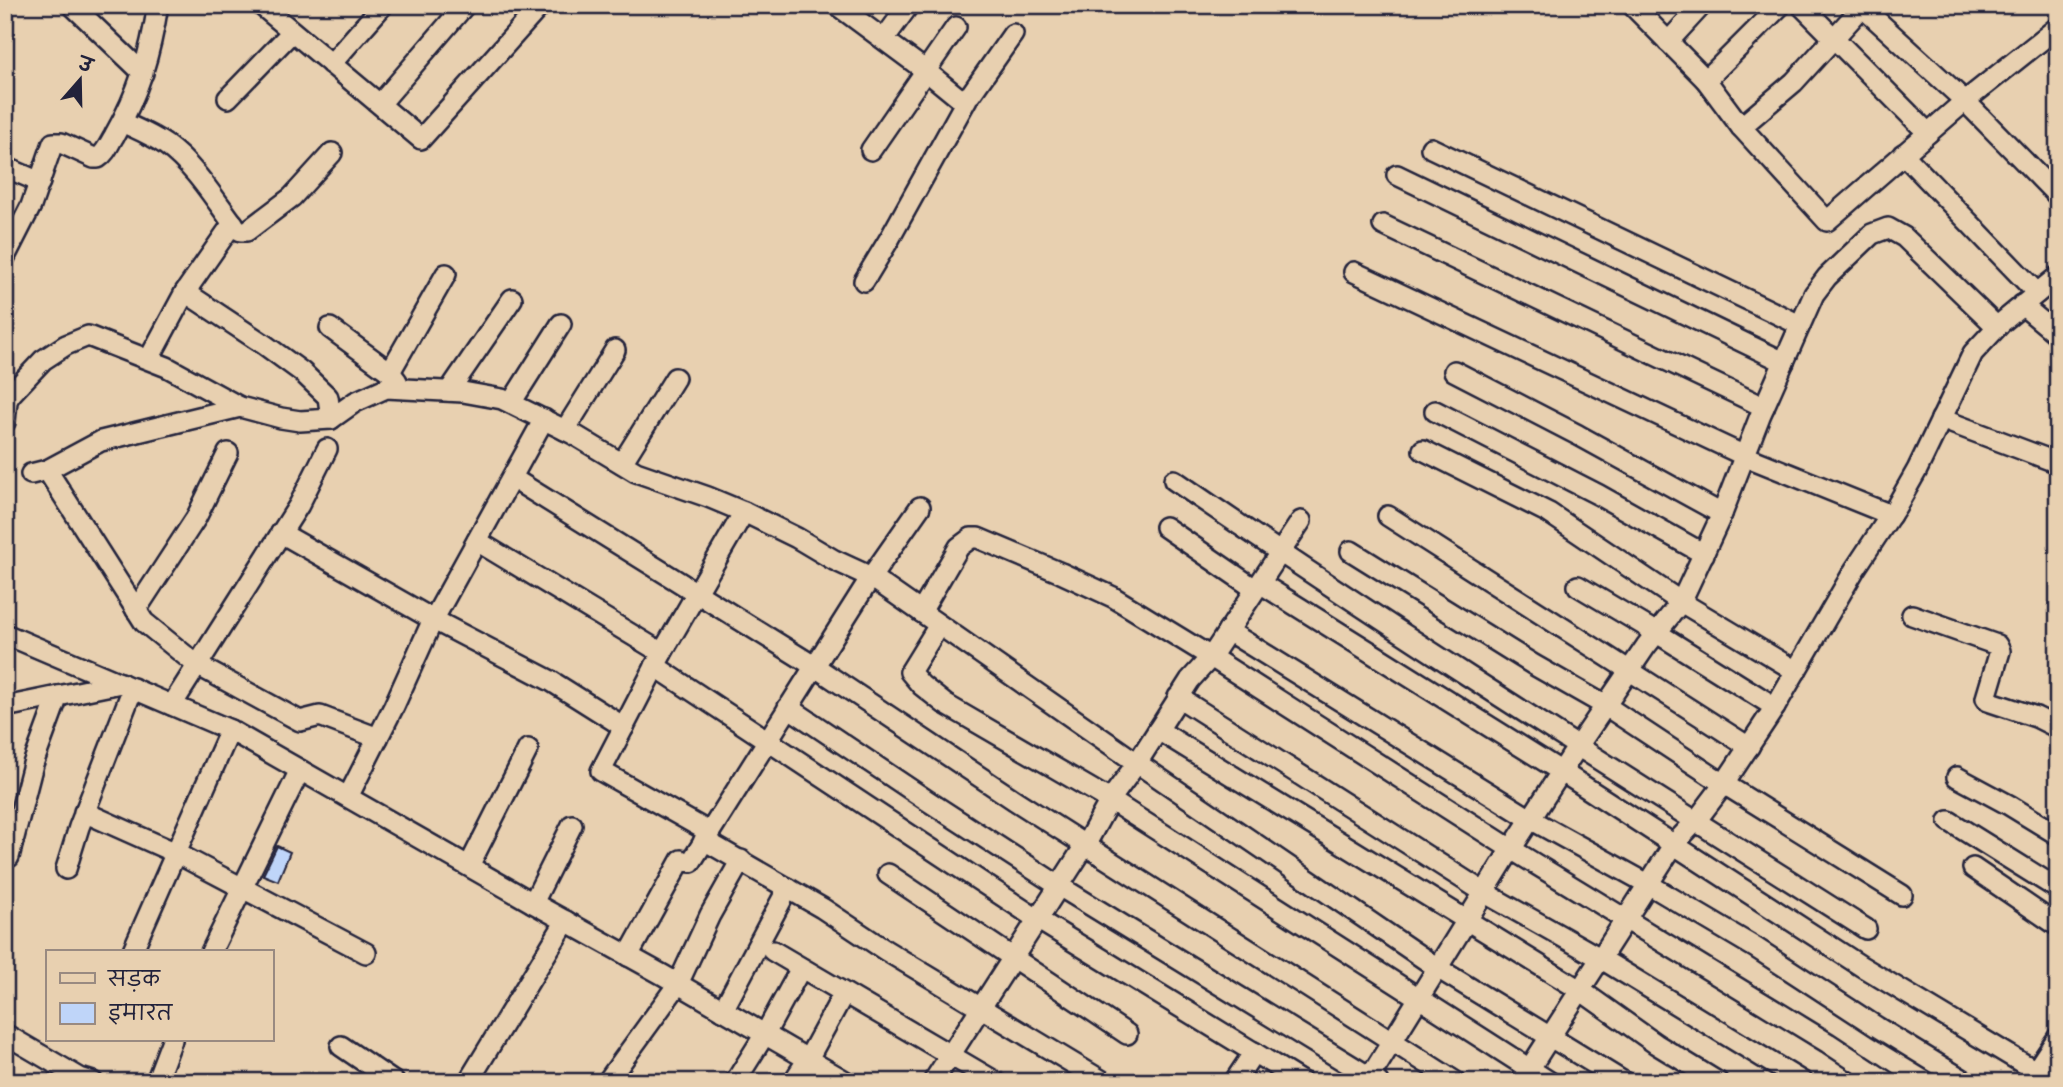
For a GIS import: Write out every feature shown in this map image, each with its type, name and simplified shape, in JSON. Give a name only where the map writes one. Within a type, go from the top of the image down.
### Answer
[{"type":"street","points":[[72,5],[143,73]]},
{"type":"street","points":[[5,257],[31,206],[53,143],[61,143],[98,158],[104,154],[122,122],[143,73],[151,48],[158,5]]},
{"type":"street","points":[[261,5],[421,139],[541,5]]},
{"type":"street","points":[[331,64],[383,5]]},
{"type":"street","points":[[380,104],[465,5]]},
{"type":"street","points":[[837,5],[959,98],[967,99]]},
{"type":"street","points":[[884,39],[909,5]]},
{"type":"street","points":[[1632,5],[1706,80],[1741,127],[1827,221],[1903,153],[2058,27]]},
{"type":"street","points":[[1668,42],[1702,5]]},
{"type":"street","points":[[1706,80],[1782,5]]},
{"type":"street","points":[[1801,5],[1928,133]]},
{"type":"street","points":[[1741,127],[1794,82],[1862,6],[1965,101],[2058,196]]},
{"type":"street","points":[[871,150],[956,27]]},
{"type":"street","points":[[228,98],[292,32]]},
{"type":"street","points":[[864,281],[967,99],[1013,34]]},
{"type":"street","points":[[122,122],[144,131],[177,155],[198,176],[241,231],[247,231],[292,197],[332,153]]},
{"type":"street","points":[[1431,149],[1800,325]]},
{"type":"street","points":[[1903,153],[2058,335]]},
{"type":"street","points":[[5,167],[40,182]]},
{"type":"street","points":[[1397,175],[1784,362]]},
{"type":"street","points":[[149,359],[185,292],[233,223]]},
{"type":"street","points":[[1383,225],[1764,407]]},
{"type":"street","points":[[788,707],[1059,886],[1372,1080],[1511,849],[1629,671],[1681,602],[1722,514],[1800,325],[1814,294],[1827,277],[1872,234],[1888,228],[1904,237],[1997,327]]},
{"type":"street","points":[[1354,272],[1745,456],[1891,515]]},
{"type":"street","points":[[390,372],[446,274]]},
{"type":"street","points":[[1525,1075],[1674,844],[1696,821],[1724,784],[1775,708],[1855,569],[1917,470],[1968,361],[1997,327],[2058,276]]},
{"type":"street","points":[[185,292],[302,372],[327,397],[331,419]]},
{"type":"street","points":[[449,391],[512,299]]},
{"type":"street","points":[[511,403],[561,324]]},
{"type":"street","points":[[330,328],[390,372],[404,389]]},
{"type":"street","points":[[5,422],[8,390],[43,360],[66,345],[88,336],[149,359],[240,407],[281,418],[300,421],[331,419],[368,395],[386,388],[482,394],[511,403],[565,430],[636,472],[744,512],[871,577],[1137,764],[1439,969],[1624,1082]]},
{"type":"street","points":[[565,430],[615,351]]},
{"type":"street","points":[[1454,372],[1578,435],[1722,514]]},
{"type":"street","points":[[622,463],[675,378]]},
{"type":"street","points":[[240,407],[101,441],[39,472],[144,622],[197,665],[300,721],[320,716],[378,738]]},
{"type":"street","points":[[1435,411],[1599,495],[1704,554]]},
{"type":"street","points":[[348,797],[434,620],[544,419]]},
{"type":"street","points":[[1941,419],[2058,463]]},
{"type":"street","points":[[172,705],[299,505],[327,449]]},
{"type":"street","points":[[1423,450],[1559,519],[1681,602],[1796,671]]},
{"type":"street","points":[[136,610],[196,518],[228,453]]},
{"type":"street","points":[[512,478],[814,666],[1016,801],[1456,1082]]},
{"type":"street","points":[[1174,480],[1279,553],[1867,929]]},
{"type":"street","points":[[628,956],[686,861],[707,836],[871,577],[920,507]]},
{"type":"street","points":[[744,512],[658,660],[601,771],[980,1008],[1104,1082]]},
{"type":"street","points":[[1388,516],[1749,747]]},
{"type":"street","points":[[933,1082],[1086,844],[1110,800],[1137,764],[1190,680],[1211,657],[1301,521]]},
{"type":"street","points":[[1165,527],[1562,772],[2032,1076],[2054,1082]]},
{"type":"street","points":[[281,533],[434,620],[551,681],[624,727]]},
{"type":"street","points":[[921,612],[959,547],[971,538],[978,538],[1113,597],[1511,849],[1887,1082]]},
{"type":"street","points":[[477,541],[658,660],[767,740],[888,822],[1037,919],[1297,1080]]},
{"type":"street","points":[[1351,551],[1534,665],[1606,706],[1724,784],[1902,895]]},
{"type":"street","points":[[1578,586],[1775,708]]},
{"type":"street","points":[[1912,615],[1997,645],[2000,651],[1987,701],[2036,717],[2058,728]]},
{"type":"street","points":[[939,625],[910,672],[921,685],[945,704],[1110,800],[1420,999],[1525,1075],[1550,1082]]},
{"type":"street","points":[[1228,631],[1532,820],[1756,948],[1967,1082]]},
{"type":"street","points":[[5,634],[230,730],[847,1082]]},
{"type":"street","points":[[5,707],[127,686]]},
{"type":"street","points":[[66,869],[127,686]]},
{"type":"street","points":[[9,858],[33,764],[58,696]]},
{"type":"street","points":[[1178,697],[1485,892],[1601,958],[1803,1082]]},
{"type":"street","points":[[133,950],[230,730]]},
{"type":"street","points":[[1158,730],[1580,990],[1656,1044],[1718,1082]]},
{"type":"street","points":[[469,866],[528,748]]},
{"type":"street","points":[[212,950],[300,770]]},
{"type":"street","points":[[1957,777],[2058,835]]},
{"type":"street","points":[[84,812],[176,853],[366,953]]},
{"type":"street","points":[[1949,821],[2058,889]]},
{"type":"street","points":[[533,903],[572,825]]},
{"type":"street","points":[[607,1082],[678,984],[710,915],[741,860]]},
{"type":"street","points":[[1973,868],[2058,926]]},
{"type":"street","points":[[888,874],[1127,1034]]},
{"type":"street","points":[[723,1010],[788,888]]},
{"type":"street","points":[[468,1082],[566,921]]},
{"type":"street","points":[[773,951],[996,1082]]},
{"type":"street","points":[[735,1082],[801,968]]},
{"type":"street","points":[[793,1082],[844,993]]},
{"type":"street","points":[[5,1034],[80,1078],[93,1082]]},
{"type":"street","points":[[2032,1076],[2058,1037]]},
{"type":"street","points":[[156,1082],[171,1042]]},
{"type":"street","points":[[341,1046],[394,1082]]},
{"type":"street","points":[[1234,1082],[1254,1052]]},
{"type":"building","points":[[277,846],[290,852],[278,881],[263,875]]}]
